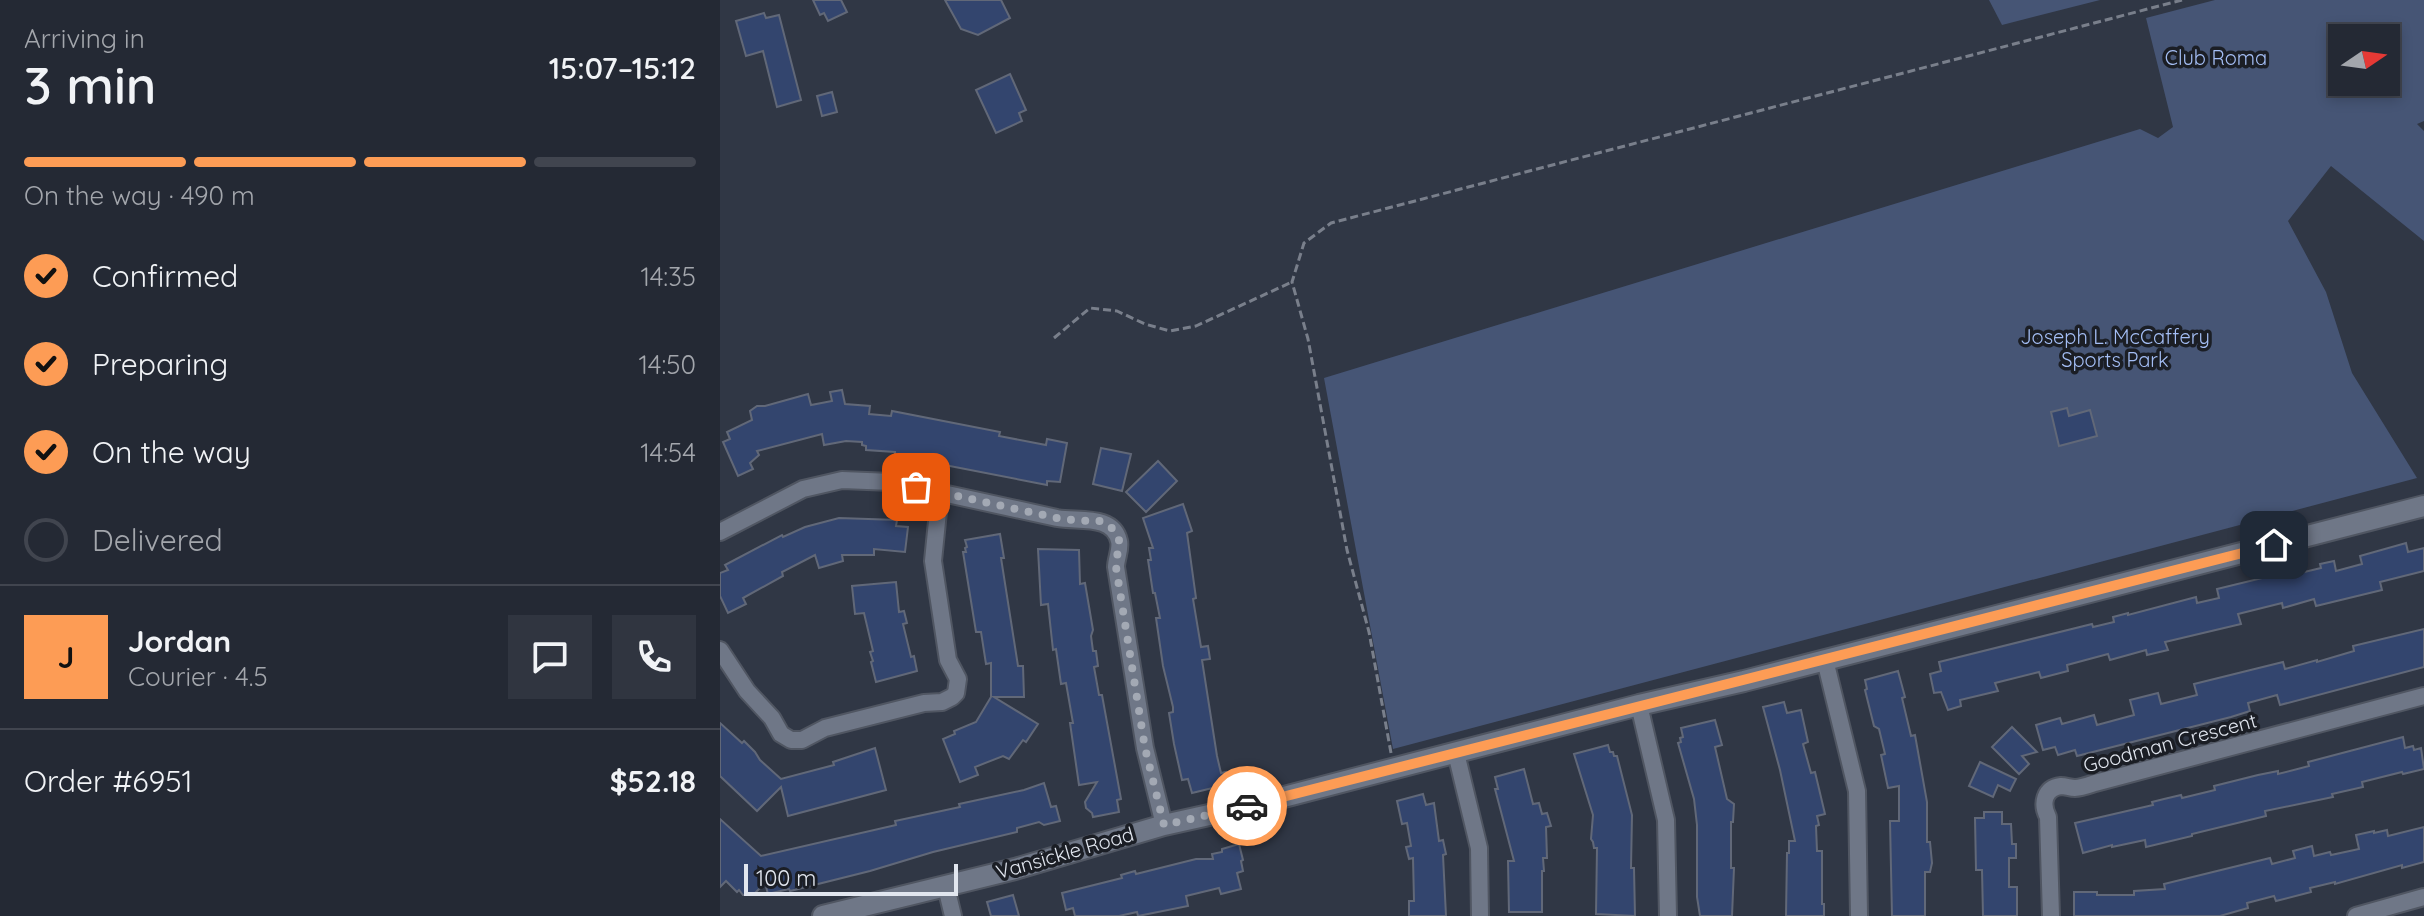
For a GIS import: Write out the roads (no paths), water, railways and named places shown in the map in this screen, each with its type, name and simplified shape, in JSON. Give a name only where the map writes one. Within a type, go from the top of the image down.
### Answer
[{"type":"street","points":[[720,532],[803,489],[842,480],[883,481],[1057,518],[1101,521],[1114,530],[1119,540],[1116,567],[1145,748],[1164,825]]},
{"type":"street","points":[[720,650],[741,684],[772,718],[781,734],[791,740],[802,740],[818,730],[924,703],[942,702],[952,697],[958,687],[958,679],[948,660],[933,561],[940,492]]},
{"type":"street","name":"Vansickle Road","points":[[823,916],[1015,869],[1164,825],[2424,506]]},
{"type":"street","points":[[1825,660],[1857,791],[1859,916]]},
{"type":"street","name":"Goodman Crescent","points":[[2051,916],[2048,817],[2044,804],[2045,796],[2052,789],[2085,786],[2424,696]]},
{"type":"street","points":[[1639,705],[1666,820],[1668,916]]},
{"type":"street","points":[[1456,753],[1479,848],[1480,916]]},
{"type":"street","points":[[946,887],[953,916]]},
{"type":"street","points":[[2356,916],[2424,897]]},
{"type":"park label","name":"Club Roma","points":[[2216,58]]},
{"type":"park label","name":"Joseph L. McCaffery Sports Park","points":[[2115,348]]}]
